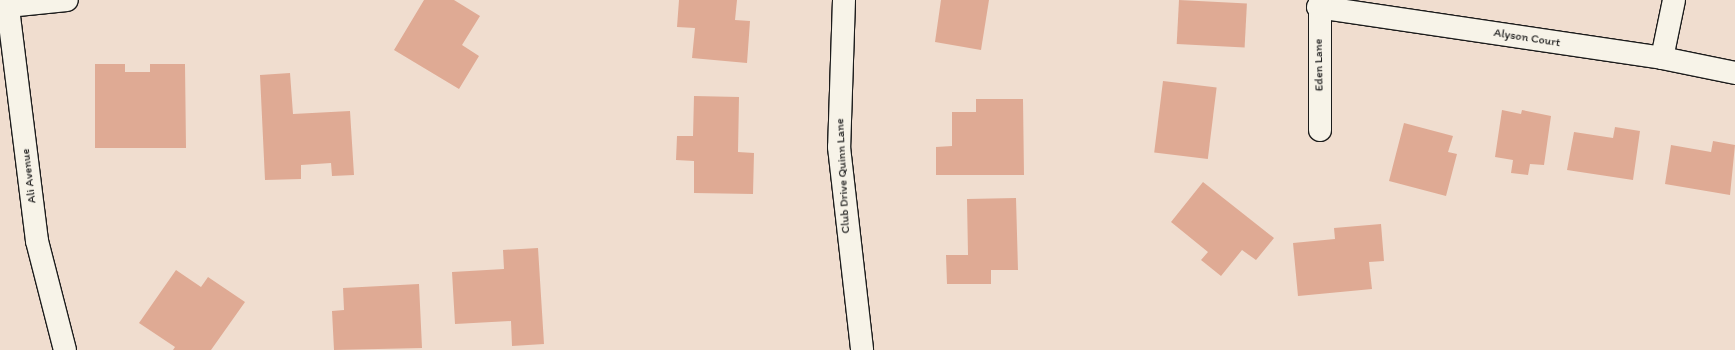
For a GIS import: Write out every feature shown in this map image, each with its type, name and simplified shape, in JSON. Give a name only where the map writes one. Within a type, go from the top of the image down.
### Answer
[{"type":"street","points":[[8,3],[67,0]]},
{"type":"street","name":"Club Drive Quinn Lane","points":[[844,0],[839,147],[862,350]]},
{"type":"street","points":[[1662,58],[1674,0]]},
{"type":"street","name":"Ali Avenue","points":[[8,3],[36,241],[66,350]]},
{"type":"street","name":"Alyson Court","points":[[1319,3],[1662,58],[1735,73]]},
{"type":"street","name":"Eden Lane","points":[[1319,3],[1320,130]]},
{"type":"building","points":[[424,0],[454,0],[480,16],[462,45],[479,56],[459,89],[394,50]]},
{"type":"building","points":[[679,0],[737,0],[735,20],[750,21],[747,63],[692,58],[695,28],[677,27]]},
{"type":"building","points":[[941,0],[989,0],[981,50],[935,42]]},
{"type":"building","points":[[1179,0],[1247,4],[1245,47],[1177,44]]},
{"type":"building","points":[[95,64],[125,64],[125,72],[150,72],[150,64],[185,64],[186,148],[95,148]]},
{"type":"building","points":[[290,73],[293,114],[350,111],[354,175],[332,176],[331,163],[301,165],[301,179],[265,180],[260,75]]},
{"type":"building","points":[[1163,81],[1217,88],[1208,159],[1154,152]]},
{"type":"building","points":[[694,96],[739,97],[738,152],[754,153],[753,194],[694,193],[694,161],[676,160],[677,136],[693,136]]},
{"type":"building","points":[[976,99],[1023,99],[1024,175],[936,175],[936,147],[952,146],[952,112],[976,112]]},
{"type":"building","points":[[1502,110],[1521,114],[1522,110],[1551,116],[1544,165],[1530,164],[1528,175],[1511,173],[1513,160],[1495,157]]},
{"type":"building","points":[[1404,123],[1453,136],[1448,152],[1457,154],[1446,196],[1389,181]]},
{"type":"building","points":[[1615,127],[1640,131],[1633,180],[1567,170],[1574,132],[1613,138]]},
{"type":"building","points":[[1713,141],[1735,145],[1730,195],[1665,184],[1671,145],[1711,152]]},
{"type":"building","points":[[1203,182],[1274,238],[1256,260],[1242,250],[1221,276],[1201,260],[1208,252],[1171,222]]},
{"type":"building","points":[[1016,198],[1018,270],[991,270],[991,284],[947,284],[946,255],[968,255],[967,199]]},
{"type":"building","points":[[1381,224],[1384,261],[1369,262],[1372,289],[1298,296],[1293,243],[1335,239],[1334,228]]},
{"type":"building","points":[[538,248],[544,344],[512,346],[511,321],[455,324],[452,272],[504,269],[503,250]]},
{"type":"building","points":[[176,270],[201,287],[208,277],[245,302],[211,350],[173,350],[175,347],[139,323]]},
{"type":"building","points":[[419,284],[422,348],[334,350],[332,311],[344,310],[343,288]]}]
